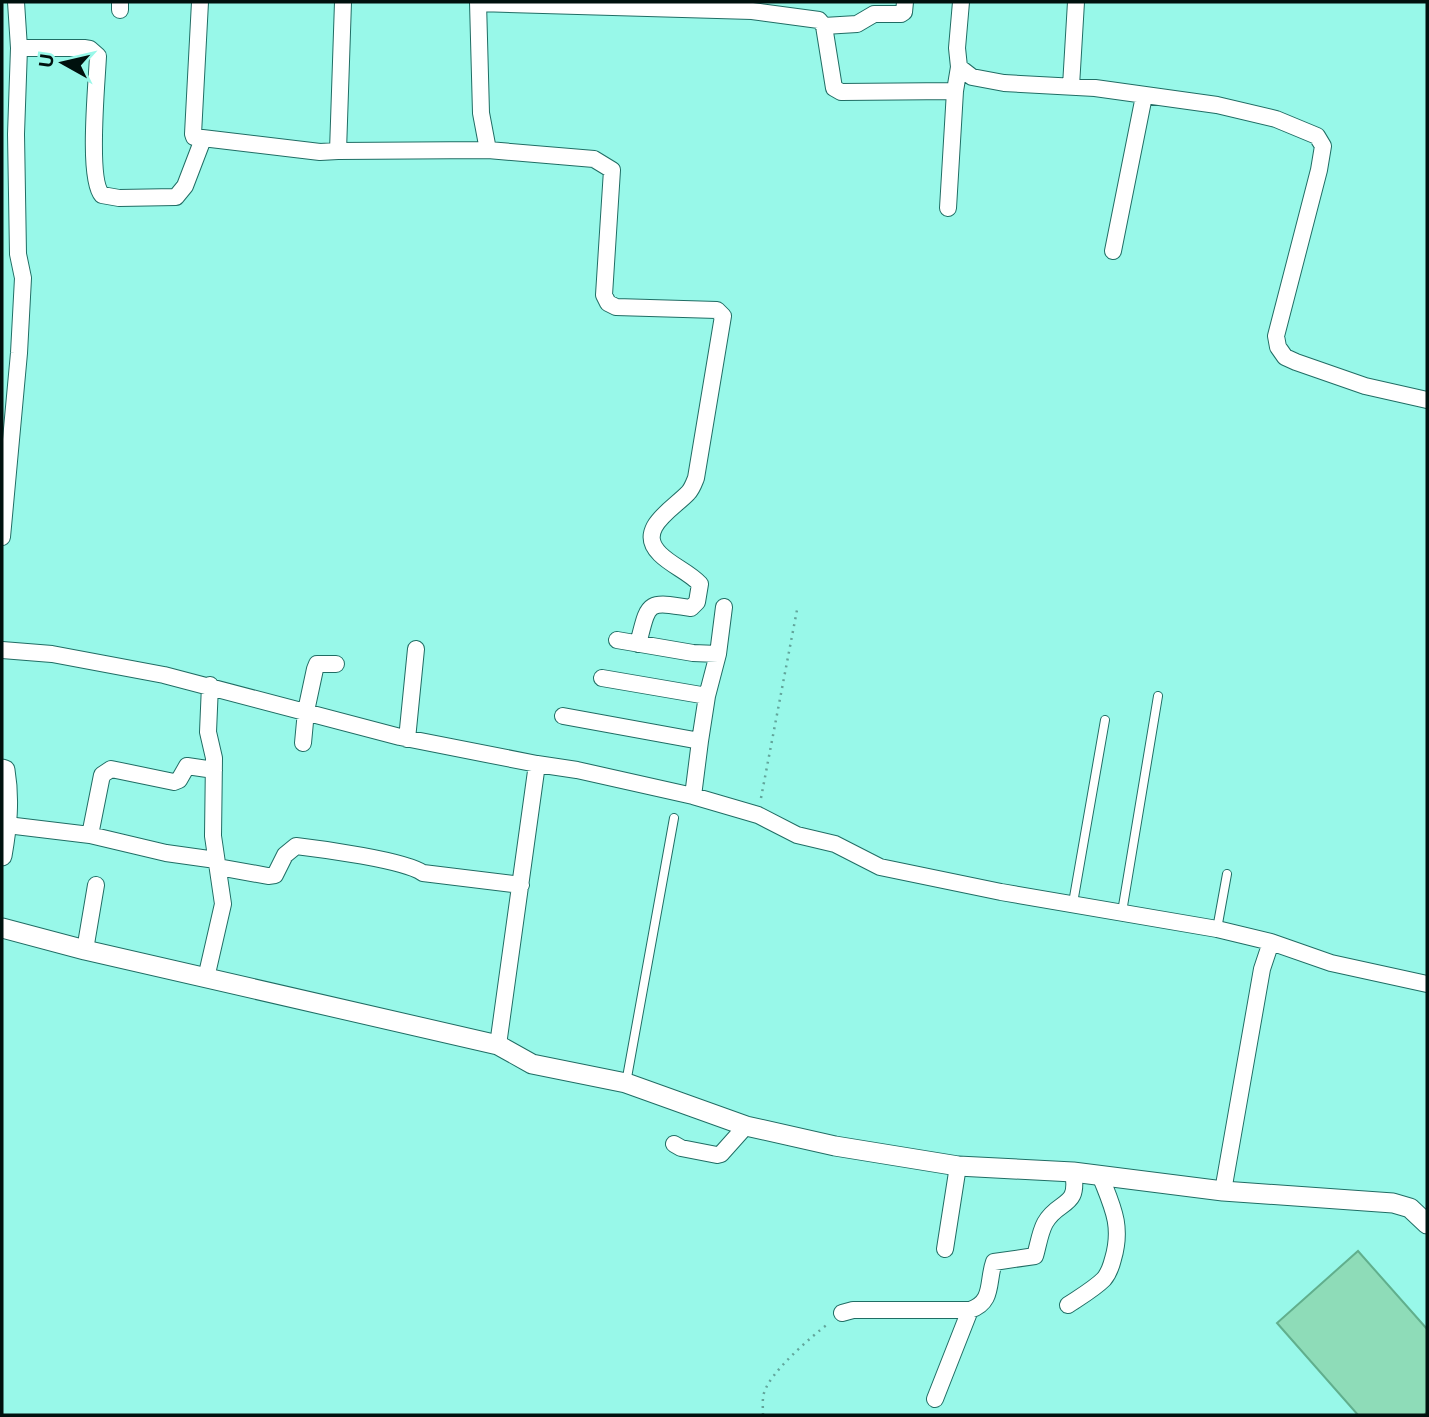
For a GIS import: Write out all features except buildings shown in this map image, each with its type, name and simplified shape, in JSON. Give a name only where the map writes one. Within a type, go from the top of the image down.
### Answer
[{"type":"street","points":[[2,537],[5,454],[19,354],[23,278],[18,254],[16,183],[19,48],[16,2]]},
{"type":"street","points":[[200,2],[192,134],[194,137],[287,149],[488,150],[594,159],[612,170],[604,295],[608,303],[616,307],[717,310],[723,316],[696,478],[690,491],[661,516],[652,531],[652,543],[660,554],[700,584],[696,602],[691,608],[659,603],[652,605],[647,611],[638,644]]},
{"type":"street","points":[[338,151],[343,2]]},
{"type":"street","points":[[488,150],[481,113],[478,2],[752,11],[819,20],[824,26],[834,88],[837,90],[955,91]]},
{"type":"street","points":[[824,26],[857,24],[874,14],[901,14],[904,12],[905,2]]},
{"type":"street","points":[[948,208],[961,2]]},
{"type":"street","points":[[1071,86],[1076,2]]},
{"type":"street","points":[[19,48],[84,48],[98,55],[94,126],[96,184],[102,195],[119,198],[176,197],[185,186],[203,139]]},
{"type":"street","points":[[959,67],[972,78],[1003,83],[1063,88],[1071,86],[1239,110],[1276,119],[1317,136],[1323,146],[1319,170],[1276,336],[1278,346],[1285,357],[1332,376],[1427,400]]},
{"type":"street","points":[[1113,251],[1144,96]]},
{"type":"street","points":[[2,353],[19,354]]},
{"type":"street","points":[[693,796],[707,696],[718,654],[724,607]]},
{"type":"street","points":[[617,640],[693,653],[718,654]]},
{"type":"street","points":[[407,738],[416,649]]},
{"type":"street","points":[[2,650],[52,654],[107,663],[210,685],[407,738],[577,770],[693,796],[758,815],[797,835],[835,844],[880,867],[1001,892],[1217,929],[1271,942],[1331,962],[1427,984]]},
{"type":"street","points":[[303,743],[306,711],[317,664],[336,664]]},
{"type":"street","points":[[602,678],[707,696]]},
{"type":"street","points":[[206,978],[223,904],[213,836],[214,770],[208,732],[210,685]]},
{"type":"street","points":[[563,716],[700,741]]},
{"type":"street","points":[[498,1045],[537,764]]},
{"type":"street","points":[[90,835],[106,771],[111,769],[174,782],[179,780],[187,766],[214,770]]},
{"type":"street","points":[[2,769],[5,770],[9,792],[2,852]]},
{"type":"street","points":[[7,825],[90,835],[268,876],[275,874],[285,855],[296,846],[389,862],[424,873],[521,886]]},
{"type":"street","points":[[85,950],[96,885]]},
{"type":"street","points":[[2,928],[85,950],[498,1045],[532,1064],[626,1083],[746,1126],[835,1146],[958,1166],[1073,1172],[1223,1191],[1393,1203],[1410,1208],[1427,1224]]},
{"type":"street","points":[[1223,1191],[1262,969],[1271,942]]},
{"type":"street","points":[[674,1144],[681,1148],[721,1154],[746,1126]]},
{"type":"street","points":[[945,1250],[958,1166]]},
{"type":"street","points":[[842,1313],[853,1310],[970,1310],[984,1304],[994,1262],[1035,1256],[1044,1224],[1073,1196],[1076,1184],[1073,1172]]},
{"type":"street","points":[[1068,1305],[1103,1280],[1109,1272],[1116,1247],[1118,1231],[1100,1175]]},
{"type":"street","points":[[935,1399],[970,1310]]},
{"type":"lane","points":[[1122,912],[1158,696]]},
{"type":"lane","points":[[1073,904],[1105,720]]},
{"type":"lane","points":[[626,1083],[674,818]]},
{"type":"lane","points":[[1217,929],[1227,874]]},
{"type":"path","points":[[758,815],[797,610]]},
{"type":"path","points":[[763,1415],[762,1397],[767,1385],[804,1343],[842,1313]]}]
